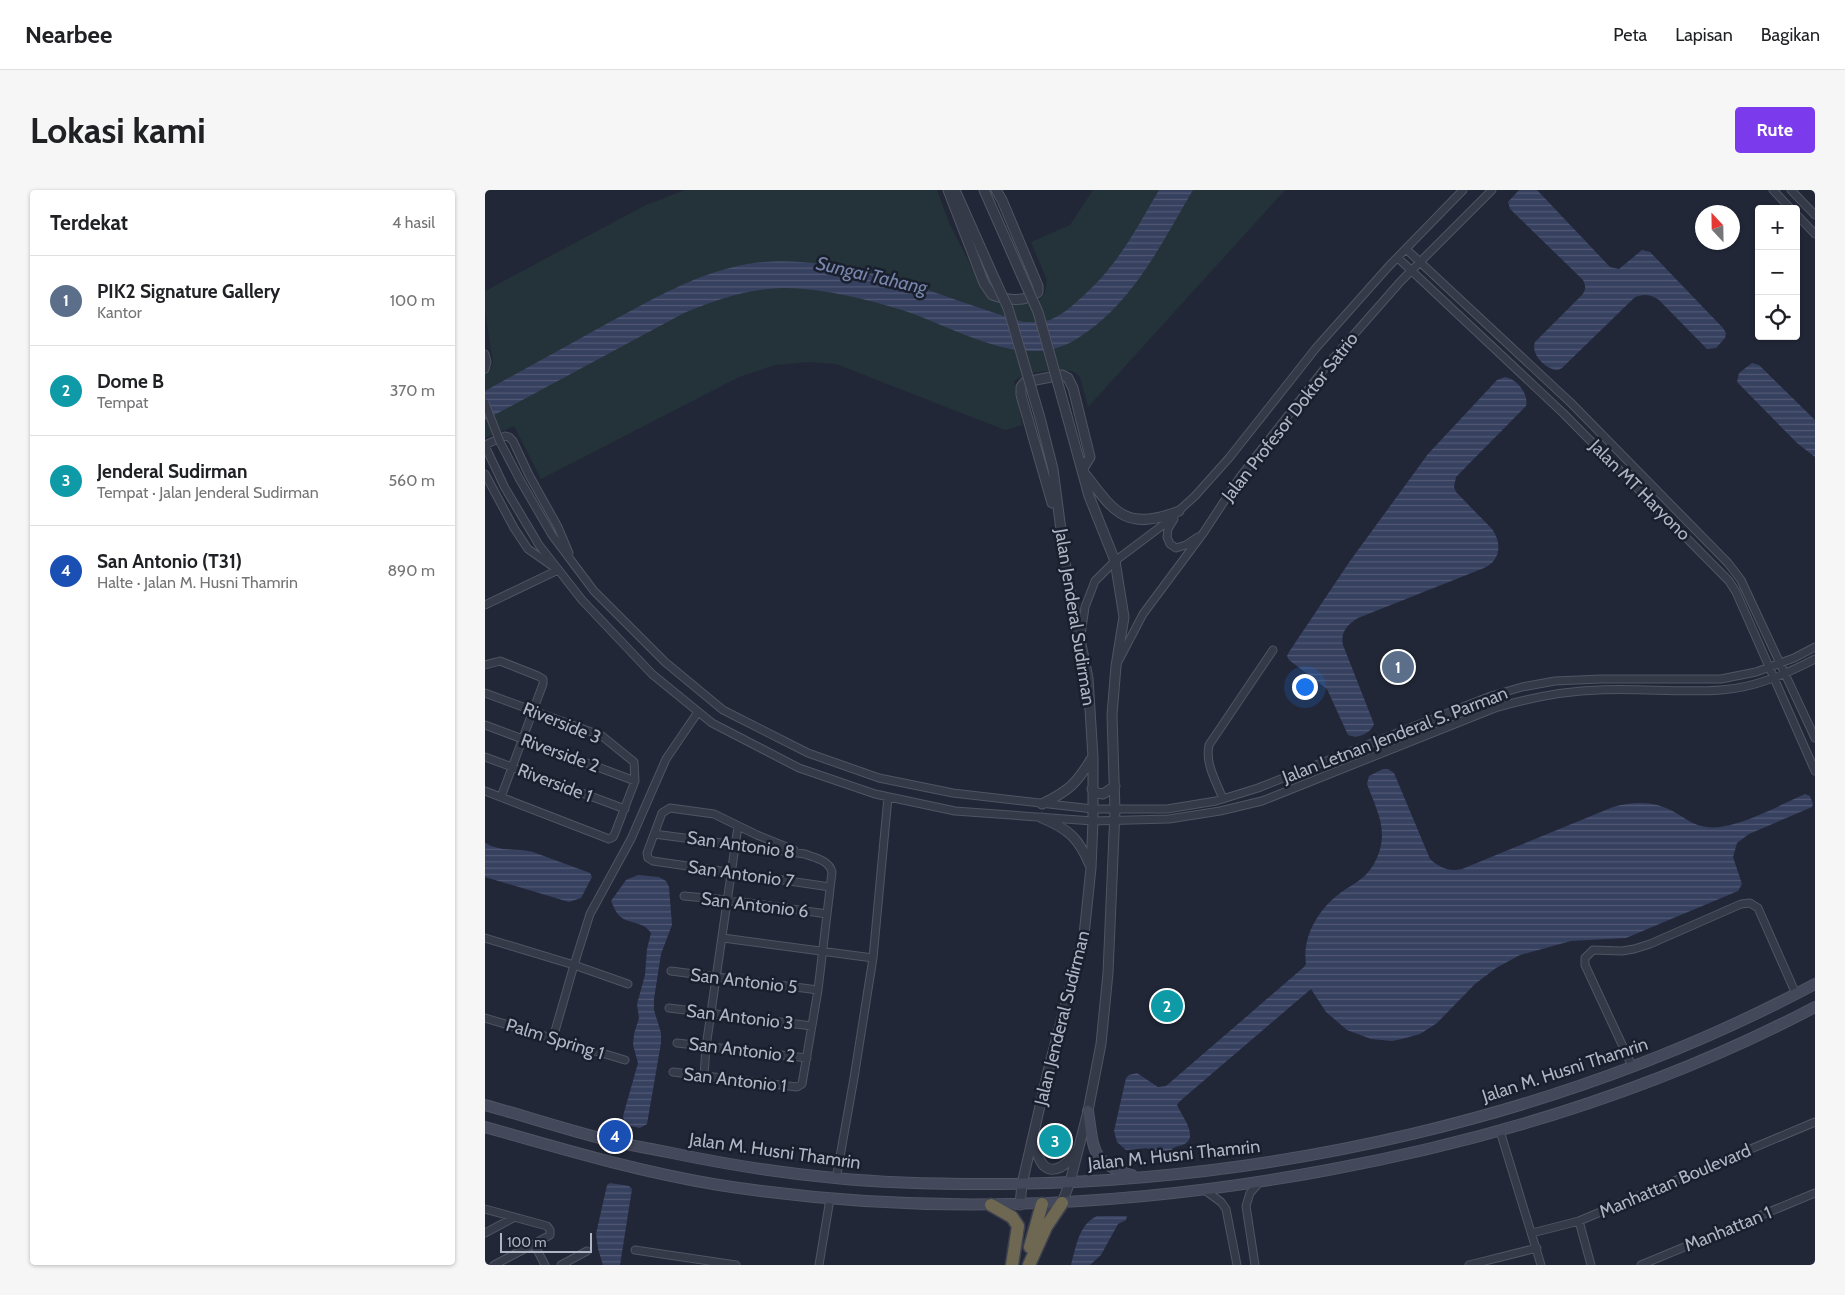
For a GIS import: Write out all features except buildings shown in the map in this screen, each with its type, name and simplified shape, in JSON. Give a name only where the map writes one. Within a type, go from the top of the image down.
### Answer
[{"type":"highway","points":[[1029,1265],[1046,1227],[1062,1203]]},
{"type":"highway","points":[[1025,1265],[1042,1204]]},
{"type":"highway","points":[[991,1205],[1012,1217],[1018,1226],[1011,1265]]},
{"type":"main road","name":"Jalan M. Husni Thamrin","points":[[485,1105],[607,1140],[718,1162],[836,1178],[908,1183],[1022,1184],[1140,1177],[1206,1170],[1279,1159],[1406,1134],[1471,1118],[1542,1097],[1631,1066],[1720,1031],[1815,984]]},
{"type":"main road","name":"Jalan M. Husni Thamrin","points":[[485,1127],[613,1163],[718,1184],[831,1199],[893,1203],[1020,1205],[1141,1198],[1259,1183],[1399,1156],[1500,1131],[1577,1107],[1668,1073],[1755,1036],[1815,1007]]},
{"type":"main road","points":[[1088,1111],[1094,1147],[1100,1160],[1114,1169],[1140,1177]]},
{"type":"street","points":[[948,190],[984,283],[992,295],[1017,299],[1031,298],[1038,292],[1038,286],[996,190]]},
{"type":"street","name":"Jalan Jenderal Sudirman","points":[[955,190],[1008,308],[1040,418],[1053,469],[1064,551],[1088,678],[1093,757],[1093,822],[1091,868],[1084,934],[1034,1130],[1022,1184],[1020,1205]]},
{"type":"street","name":"Jalan Jenderal Sudirman","points":[[984,190],[1038,312],[1089,496],[1115,560],[1123,617],[1112,715],[1115,810],[1106,992],[1101,1044],[1082,1136],[1070,1182],[1062,1203]]},
{"type":"street","name":"Jalan Profesor Doktor Satrio","points":[[1080,640],[1085,607],[1095,581],[1115,560],[1163,525],[1195,496],[1229,458],[1316,348],[1406,249],[1463,190]]},
{"type":"street","name":"Jalan Profesor Doktor Satrio","points":[[1116,666],[1143,614],[1204,532],[1240,477],[1328,364],[1411,270],[1492,190]]},
{"type":"street","points":[[1773,190],[1787,205]]},
{"type":"street","points":[[1791,190],[1815,215]]},
{"type":"street","points":[[1800,218],[1815,234]]},
{"type":"street","name":"Jalan MT Haryono","points":[[1406,249],[1571,403],[1728,563],[1741,580],[1815,738]]},
{"type":"street","name":"Jalan MT Haryono","points":[[1398,258],[1563,413],[1729,581],[1736,592],[1815,771]]},
{"type":"street","points":[[485,354],[487,362],[485,369]]},
{"type":"street","points":[[1064,551],[1047,480],[1021,395],[1021,387],[1025,382],[1062,375],[1068,378],[1073,388],[1090,457],[1082,470],[1110,506],[1132,520],[1161,518],[1179,511]]},
{"type":"street","points":[[485,403],[500,442],[520,480],[553,535],[573,562]]},
{"type":"street","points":[[558,570],[539,545],[505,488],[485,445],[505,436],[513,441],[529,475],[559,527],[573,562]]},
{"type":"street","points":[[485,474],[514,528],[528,549],[558,570]]},
{"type":"street","points":[[1179,511],[1168,529],[1167,537],[1171,544],[1176,548],[1186,545],[1204,532]]},
{"type":"street","name":"Jalan Letnan Jenderal S. Parman","points":[[573,562],[594,591],[665,662],[723,710],[808,753],[879,778],[953,793],[1093,809],[1167,809],[1223,799],[1259,788],[1491,696],[1522,687],[1555,681],[1601,679],[1721,679],[1756,672],[1815,648]]},
{"type":"street","points":[[485,605],[558,570]]},
{"type":"street","name":"Jalan Letnan Jenderal S. Parman","points":[[558,570],[582,600],[652,674],[698,712],[712,723],[799,768],[875,794],[955,811],[1093,822],[1169,819],[1220,811],[1262,801],[1495,708],[1525,700],[1558,693],[1601,690],[1723,690],[1759,683],[1815,659]]},
{"type":"street","points":[[1223,799],[1209,763],[1207,753],[1209,745],[1273,650]]},
{"type":"street","points":[[485,666],[500,660],[543,679],[534,711],[501,796]]},
{"type":"street","name":"Riverside 3","points":[[485,693],[602,736],[634,762],[635,781]]},
{"type":"street","points":[[553,1038],[590,914],[631,839],[665,758],[698,712]]},
{"type":"street","name":"Riverside 2","points":[[485,725],[635,781]]},
{"type":"street","name":"Riverside 1","points":[[485,757],[625,809]]},
{"type":"street","points":[[1042,804],[1061,794],[1079,780],[1093,757]]},
{"type":"street","points":[[485,790],[609,839],[613,837],[635,781]]},
{"type":"street","points":[[1092,789],[1097,793],[1103,794],[1115,786]]},
{"type":"street","points":[[836,1178],[855,1078],[873,958],[888,797]]},
{"type":"street","points":[[654,834],[662,813],[670,808],[715,814],[738,826],[805,854]]},
{"type":"street","points":[[1042,818],[1058,824],[1073,836],[1084,851],[1091,868]]},
{"type":"street","points":[[704,1076],[706,1046],[738,826]]},
{"type":"street","name":"San Antonio 8","points":[[654,834],[805,854],[831,867],[830,887]]},
{"type":"street","name":"San Antonio 7","points":[[654,834],[647,853],[648,858],[653,861],[830,887]]},
{"type":"street","points":[[807,1058],[818,990],[830,887]]},
{"type":"street","name":"San Antonio 6","points":[[684,896],[728,900],[827,914]]},
{"type":"street","points":[[1631,1066],[1585,965],[1585,958],[1593,950],[1634,949],[1741,904],[1750,903],[1759,908],[1796,994]]},
{"type":"street","points":[[485,938],[574,965],[628,984]]},
{"type":"street","points":[[723,938],[873,958]]},
{"type":"street","name":"San Antonio 5","points":[[671,971],[818,990]]},
{"type":"street","name":"San Antonio 3","points":[[669,1008],[812,1026]]},
{"type":"street","name":"Palm Spring 1","points":[[485,1018],[625,1060]]},
{"type":"street","name":"San Antonio 2","points":[[677,1043],[807,1058]]},
{"type":"street","name":"San Antonio 1","points":[[673,1072],[797,1087],[802,1084],[807,1058]]},
{"type":"street","name":"Manhattan Boulevard","points":[[1532,1233],[1579,1221],[1815,1122]]},
{"type":"street","points":[[1034,1130],[1038,1158],[1043,1166],[1051,1169],[1062,1166],[1069,1161],[1082,1136]]},
{"type":"street","points":[[1500,1131],[1541,1265]]},
{"type":"street","points":[[1255,1265],[1246,1206],[1251,1193],[1259,1183]]},
{"type":"street","points":[[1207,1190],[1226,1209],[1237,1265]]},
{"type":"street","name":"Manhattan 1","points":[[1641,1265],[1815,1193]]},
{"type":"street","points":[[819,1265],[831,1199]]},
{"type":"street","points":[[485,1209],[547,1226],[551,1230],[550,1235],[494,1265]]},
{"type":"street","points":[[485,1233],[515,1217]]},
{"type":"street","points":[[1579,1221],[1591,1265]]},
{"type":"street","points":[[534,1244],[545,1265]]},
{"type":"street","points":[[1469,1265],[1537,1248]]},
{"type":"street","points":[[635,1250],[736,1265]]},
{"type":"street","points":[[561,1265],[587,1251]]},
{"type":"street","points":[[675,1265],[677,1256]]},
{"type":"shaded area","points":[[685,190],[937,190],[950,225],[985,293],[1003,302],[1036,304],[1045,293],[1047,280],[1031,242],[1070,225],[1093,190],[1285,190],[1088,407],[1080,377],[1073,371],[1027,374],[1014,381],[1022,425],[1005,430],[836,364],[808,362],[775,365],[739,377],[541,479],[514,426],[485,438],[485,373],[489,371],[493,363],[485,311],[485,291],[646,205]]},
{"type":"water","name":"Sungai Tahang","points":[[1159,190],[1193,190],[1156,253],[1129,292],[1095,326],[1075,340],[1054,349],[1033,351],[1010,349],[965,335],[902,310],[874,302],[816,290],[773,288],[721,299],[684,313],[485,420],[485,391],[676,288],[693,280],[747,264],[788,261],[844,267],[899,281],[1024,322],[1051,320],[1073,305],[1106,273],[1125,247]]},
{"type":"water","points":[[1519,190],[1537,190],[1610,267],[1619,269],[1642,250],[1650,252],[1723,328],[1726,333],[1725,338],[1716,348],[1707,349],[1659,300],[1644,295],[1634,298],[1562,368],[1558,370],[1553,369],[1544,364],[1537,356],[1534,347],[1535,342],[1582,295],[1585,286],[1583,280],[1510,209],[1508,202]]},
{"type":"water","points":[[1752,363],[1759,365],[1815,420],[1815,457],[1797,443],[1737,382],[1739,373]]},
{"type":"water","points":[[1505,377],[1518,384],[1524,392],[1526,406],[1456,477],[1454,487],[1456,492],[1492,529],[1498,545],[1497,556],[1490,565],[1484,568],[1358,618],[1348,626],[1344,632],[1343,645],[1374,724],[1363,735],[1348,735],[1327,689],[1289,660],[1287,656],[1350,561],[1428,454],[1497,380]]},
{"type":"water","points":[[1383,769],[1388,769],[1394,773],[1430,859],[1437,865],[1449,870],[1462,869],[1621,805],[1653,804],[1668,809],[1699,825],[1718,827],[1743,821],[1805,794],[1810,796],[1813,804],[1812,807],[1749,834],[1737,843],[1733,857],[1742,884],[1738,891],[1626,938],[1571,941],[1520,955],[1496,968],[1475,984],[1437,1023],[1420,1034],[1392,1041],[1371,1039],[1347,1030],[1326,1012],[1311,989],[1180,1101],[1177,1105],[1190,1132],[1190,1138],[1187,1142],[1171,1150],[1169,1154],[1156,1155],[1147,1148],[1126,1150],[1117,1142],[1114,1131],[1126,1078],[1137,1073],[1158,1087],[1166,1086],[1304,967],[1306,964],[1305,954],[1309,934],[1318,916],[1331,900],[1366,875],[1373,865],[1381,847],[1382,828],[1367,784],[1369,776]]},
{"type":"water","points":[[485,843],[503,849],[533,852],[590,873],[592,877],[581,898],[569,902],[485,877]]},
{"type":"water","points":[[638,875],[659,877],[666,881],[669,887],[672,925],[661,954],[654,999],[654,1010],[661,1033],[661,1043],[647,1124],[640,1128],[626,1124],[623,1116],[638,1063],[633,1045],[639,1018],[637,1004],[645,975],[647,949],[651,933],[645,927],[620,916],[611,901],[626,880]]},
{"type":"water","points":[[610,1183],[629,1186],[632,1189],[620,1265],[603,1265],[596,1234],[607,1185]]},
{"type":"water","points":[[1097,1216],[1127,1216],[1126,1220],[1118,1224],[1101,1255],[1090,1265],[1071,1265],[1082,1230],[1086,1224]]},
{"type":"place","name":"PIK2 Signature Gallery","points":[[1398,667]]},
{"type":"place","name":"Dome B","points":[[1167,1006]]},
{"type":"place","name":"San Antonio (T31)","points":[[615,1136]]},
{"type":"place","name":"Jenderal Sudirman","points":[[1055,1141]]}]
